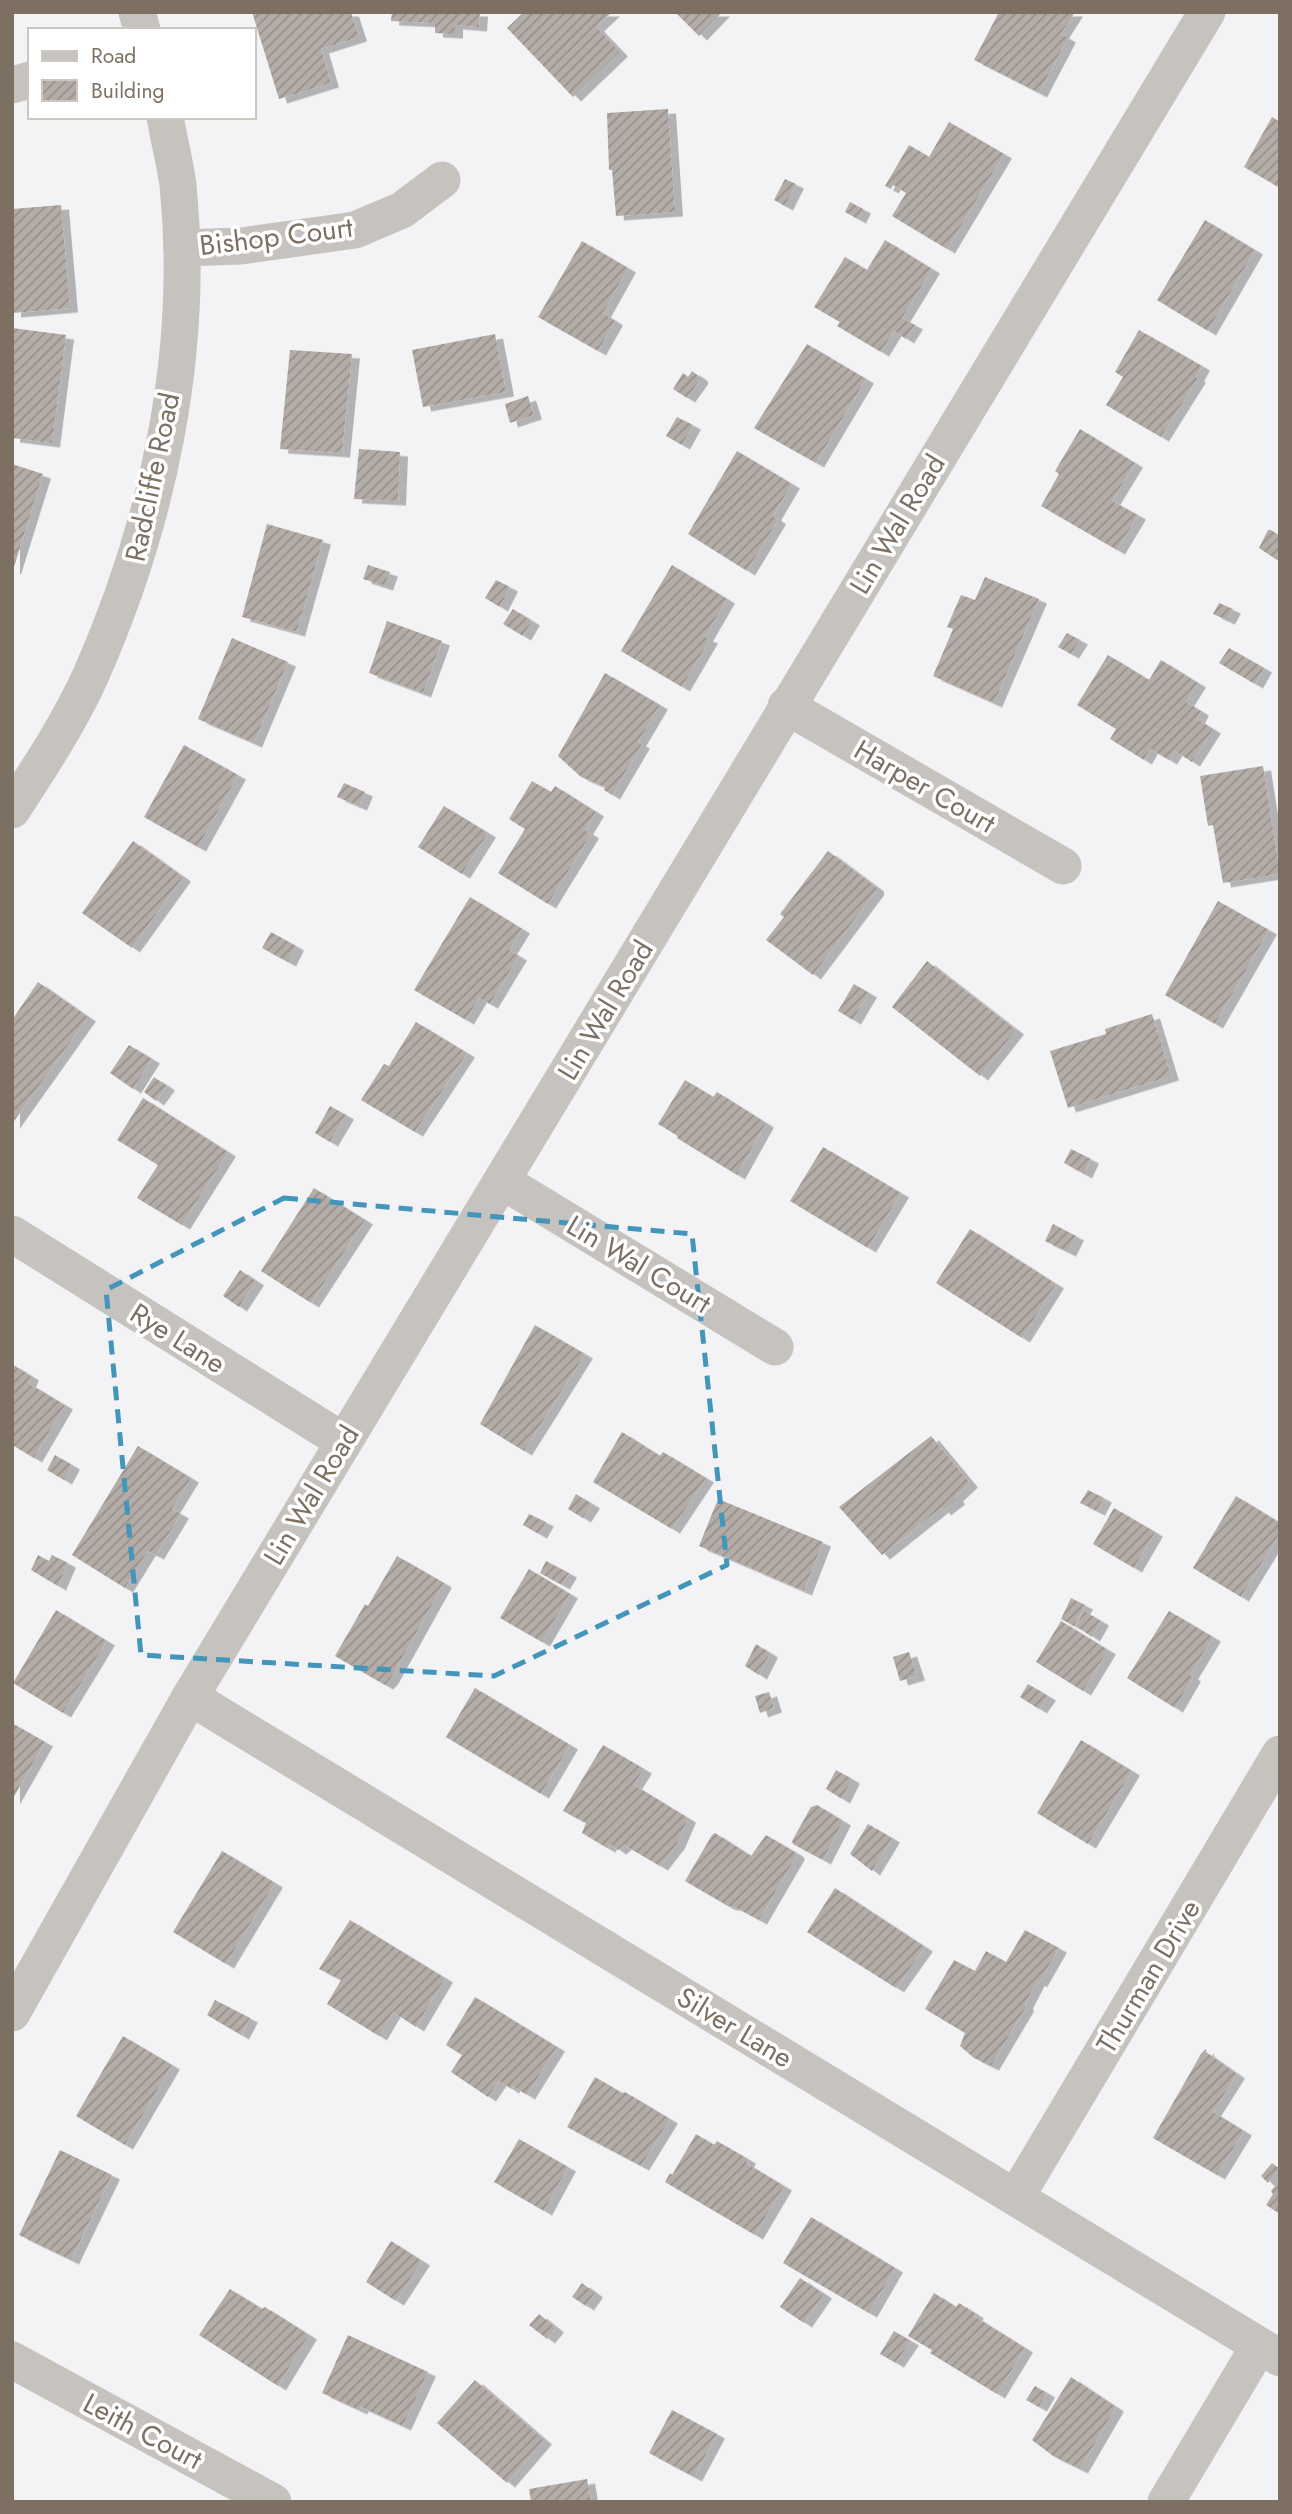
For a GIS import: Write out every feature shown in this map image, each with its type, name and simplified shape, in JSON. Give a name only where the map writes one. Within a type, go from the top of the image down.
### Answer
[{"type":"street","name":"Lin Wal Road","points":[[12,2013],[190,1697],[1207,12]]},
{"type":"street","name":"Radcliffe Road","points":[[12,810],[39,770],[89,679],[130,576],[153,500],[169,420],[178,347],[182,248],[177,183],[165,119]]},
{"type":"street","name":"Bishop Court","points":[[182,248],[241,246],[355,230],[402,210],[442,180]]},
{"type":"street","name":"Harper Court","points":[[786,706],[1063,866]]},
{"type":"street","name":"Lin Wal Court","points":[[502,1181],[775,1347]]},
{"type":"street","name":"Rye Lane","points":[[12,1234],[343,1441]]},
{"type":"street","name":"Silver Lane","points":[[190,1697],[1269,2352]]},
{"type":"street","name":"Thurman Drive","points":[[1016,2197],[1280,1754]]},
{"type":"street","points":[[1166,2502],[1269,2352]]},
{"type":"street","name":"Leith Court","points":[[12,2360],[273,2502]]},
{"type":"highlighted area","points":[[284,1198],[692,1234],[727,1565],[494,1676],[141,1655],[106,1290]]},
{"type":"building","points":[[252,12],[351,12],[359,37],[321,49],[331,83],[279,99]]},
{"type":"building","points":[[392,12],[480,12],[479,27],[455,25],[455,34],[435,33],[435,23],[391,21]]},
{"type":"building","points":[[524,12],[612,12],[596,27],[620,52],[573,97],[507,28]]},
{"type":"building","points":[[675,12],[722,12],[699,36]]},
{"type":"building","points":[[999,12],[1075,12],[1061,34],[1068,38],[1039,93],[974,60]]},
{"type":"building","points":[[668,109],[675,212],[616,216],[612,170],[609,170],[607,113]]},
{"type":"building","points":[[1272,117],[1280,122],[1280,188],[1244,167]]},
{"type":"building","points":[[949,122],[1004,154],[947,249],[892,216],[906,193],[893,185],[891,189],[885,186],[909,145],[929,157]]},
{"type":"building","points":[[785,179],[796,184],[785,206],[774,200]]},
{"type":"building","points":[[850,202],[863,209],[858,219],[845,212]]},
{"type":"building","points":[[61,205],[70,308],[13,313],[12,209]]},
{"type":"building","points":[[1205,220],[1255,250],[1208,331],[1157,300]]},
{"type":"building","points":[[885,240],[932,269],[902,318],[915,325],[906,339],[894,331],[881,352],[837,326],[840,322],[814,307],[845,257],[867,270]]},
{"type":"building","points":[[582,241],[628,268],[603,313],[615,321],[598,351],[538,317]]},
{"type":"building","points":[[12,328],[66,335],[52,443],[12,438]]},
{"type":"building","points":[[1139,330],[1202,366],[1196,377],[1198,378],[1161,437],[1106,405],[1123,377],[1115,372]]},
{"type":"building","points":[[495,334],[506,392],[423,407],[412,350]]},
{"type":"building","points":[[807,344],[866,379],[816,463],[754,428]]},
{"type":"building","points":[[290,350],[352,354],[342,453],[280,449]]},
{"type":"building","points":[[692,371],[700,380],[687,398],[673,389],[683,373],[688,377]]},
{"type":"building","points":[[528,396],[534,415],[510,423],[505,404]]},
{"type":"building","points":[[677,417],[693,425],[682,445],[666,436]]},
{"type":"building","points":[[1080,429],[1135,463],[1112,501],[1138,515],[1117,550],[1041,506],[1059,474],[1055,471]]},
{"type":"building","points":[[359,449],[400,452],[398,501],[354,499]]},
{"type":"building","points":[[737,451],[792,484],[773,516],[778,520],[747,571],[688,534]]},
{"type":"building","points":[[12,464],[43,474],[13,570],[12,570]]},
{"type":"building","points":[[267,524],[323,540],[297,632],[242,617]]},
{"type":"building","points":[[1268,530],[1280,536],[1280,556],[1277,560],[1259,548]]},
{"type":"building","points":[[368,565],[390,572],[385,586],[363,579]]},
{"type":"building","points":[[672,565],[727,599],[705,637],[710,639],[682,687],[621,651]]},
{"type":"building","points":[[985,577],[1039,599],[994,703],[933,676],[953,629],[947,627],[961,595],[975,600]]},
{"type":"building","points":[[496,580],[510,587],[500,607],[485,598]]},
{"type":"building","points":[[1219,603],[1233,609],[1227,620],[1213,614]]},
{"type":"building","points":[[513,609],[532,621],[523,636],[503,624]]},
{"type":"building","points":[[387,621],[442,641],[423,693],[369,673]]},
{"type":"building","points":[[1067,633],[1080,640],[1071,654],[1058,647]]},
{"type":"building","points":[[232,638],[288,662],[254,743],[198,719]]},
{"type":"building","points":[[1229,648],[1264,668],[1255,684],[1219,663]]},
{"type":"building","points":[[1108,655],[1149,680],[1161,660],[1198,683],[1186,702],[1201,711],[1197,719],[1213,729],[1192,762],[1175,751],[1169,760],[1150,749],[1144,760],[1110,739],[1116,729],[1077,705]]},
{"type":"building","points":[[605,673],[660,705],[638,742],[642,744],[612,795],[604,790],[605,787],[581,777],[558,756]]},
{"type":"building","points":[[184,745],[238,775],[198,847],[144,817]]},
{"type":"building","points":[[1263,766],[1280,874],[1223,883],[1213,825],[1208,826],[1200,776]]},
{"type":"building","points":[[532,781],[551,792],[555,786],[596,812],[585,830],[591,834],[548,904],[498,873],[525,829],[509,819]]},
{"type":"building","points":[[344,783],[365,792],[359,806],[337,797]]},
{"type":"building","points":[[444,806],[488,833],[462,874],[418,847]]},
{"type":"building","points":[[133,841],[183,877],[132,948],[82,913]]},
{"type":"building","points":[[828,851],[876,887],[876,891],[813,975],[766,940],[784,917],[780,914]]},
{"type":"building","points":[[470,897],[522,929],[509,950],[519,956],[490,1004],[479,998],[466,1020],[414,990]]},
{"type":"building","points":[[1218,901],[1269,930],[1215,1024],[1165,995]]},
{"type":"building","points":[[271,932],[296,946],[288,962],[262,948]]},
{"type":"building","points":[[927,961],[1016,1030],[980,1076],[892,1007]]},
{"type":"building","points":[[38,982],[88,1017],[12,1124],[12,1020]]},
{"type":"building","points":[[854,984],[869,993],[853,1020],[838,1011]]},
{"type":"building","points":[[1152,1014],[1171,1076],[1068,1108],[1050,1051],[1106,1034],[1105,1029]]},
{"type":"building","points":[[416,1022],[467,1053],[415,1132],[361,1100],[384,1064],[389,1066]]},
{"type":"building","points":[[129,1045],[152,1059],[133,1089],[110,1073]]},
{"type":"building","points":[[154,1077],[167,1086],[156,1101],[144,1092]]},
{"type":"building","points":[[685,1080],[713,1097],[717,1092],[766,1123],[737,1175],[658,1124]]},
{"type":"building","points":[[143,1098],[228,1152],[182,1225],[137,1198],[158,1165],[117,1140]]},
{"type":"building","points":[[330,1106],[346,1115],[330,1142],[315,1133]]},
{"type":"building","points":[[823,1147],[901,1193],[868,1248],[790,1201]]},
{"type":"building","points":[[1071,1149],[1091,1159],[1084,1174],[1064,1163]]},
{"type":"building","points":[[314,1188],[365,1220],[311,1303],[261,1271]]},
{"type":"building","points":[[1053,1224],[1076,1236],[1068,1252],[1045,1241]]},
{"type":"building","points":[[970,1229],[1056,1284],[1022,1338],[936,1283]]},
{"type":"building","points":[[240,1270],[256,1281],[239,1307],[223,1296]]},
{"type":"building","points":[[535,1325],[585,1354],[524,1451],[480,1424]]},
{"type":"building","points":[[12,1364],[31,1376],[28,1383],[65,1405],[34,1458],[12,1445]]},
{"type":"building","points":[[622,1432],[660,1456],[663,1452],[706,1478],[672,1529],[593,1482]]},
{"type":"building","points":[[931,1436],[970,1483],[955,1497],[957,1500],[943,1511],[941,1508],[882,1555],[839,1507]]},
{"type":"building","points":[[138,1446],[191,1478],[172,1509],[181,1514],[156,1555],[148,1551],[125,1588],[72,1555]]},
{"type":"building","points":[[55,1455],[72,1465],[64,1480],[47,1470]]},
{"type":"building","points":[[1088,1490],[1104,1498],[1097,1511],[1080,1503]]},
{"type":"building","points":[[576,1494],[592,1504],[583,1518],[568,1509]]},
{"type":"building","points":[[1236,1496],[1280,1523],[1280,1533],[1241,1597],[1193,1568]]},
{"type":"building","points":[[718,1499],[823,1542],[804,1591],[699,1546]]},
{"type":"building","points":[[1114,1508],[1155,1532],[1134,1568],[1093,1544]]},
{"type":"building","points":[[529,1514],[546,1522],[539,1534],[523,1525]]},
{"type":"building","points":[[38,1555],[49,1561],[52,1555],[68,1563],[58,1586],[31,1570]]},
{"type":"building","points":[[397,1556],[444,1583],[385,1685],[335,1656]]},
{"type":"building","points":[[546,1561],[569,1573],[562,1585],[540,1573]]},
{"type":"building","points":[[529,1569],[570,1594],[542,1642],[500,1618]]},
{"type":"building","points":[[1071,1598],[1085,1605],[1074,1626],[1061,1619]]},
{"type":"building","points":[[56,1610],[107,1641],[63,1713],[13,1683]]},
{"type":"building","points":[[1084,1611],[1101,1621],[1092,1637],[1076,1626]]},
{"type":"building","points":[[1169,1611],[1213,1637],[1190,1675],[1193,1677],[1175,1708],[1127,1678]]},
{"type":"building","points":[[1061,1621],[1108,1650],[1083,1691],[1036,1662]]},
{"type":"building","points":[[756,1644],[770,1653],[759,1675],[745,1666]]},
{"type":"building","points":[[909,1652],[917,1676],[900,1681],[893,1657]]},
{"type":"building","points":[[1028,1684],[1048,1696],[1039,1709],[1020,1697]]},
{"type":"building","points":[[475,1688],[570,1745],[541,1794],[446,1737]]},
{"type":"building","points":[[769,1692],[774,1708],[760,1713],[755,1696]]},
{"type":"building","points":[[12,1723],[45,1742],[12,1800]]},
{"type":"building","points":[[1081,1740],[1132,1771],[1088,1844],[1037,1813]]},
{"type":"building","points":[[603,1745],[644,1769],[634,1785],[688,1818],[677,1844],[660,1866],[624,1845],[618,1850],[610,1844],[607,1848],[582,1833],[586,1823],[563,1811]]},
{"type":"building","points":[[836,1770],[852,1779],[842,1799],[826,1789]]},
{"type":"building","points":[[817,1805],[843,1821],[823,1860],[792,1841],[811,1807]]},
{"type":"building","points":[[868,1824],[892,1838],[872,1871],[850,1854]]},
{"type":"building","points":[[715,1833],[751,1856],[766,1835],[797,1855],[759,1920],[685,1881]]},
{"type":"building","points":[[222,1851],[275,1883],[226,1964],[173,1932]]},
{"type":"building","points":[[835,1888],[925,1947],[896,1988],[807,1932]]},
{"type":"building","points":[[350,1920],[445,1978],[416,2027],[393,2012],[379,2036],[327,2004],[341,1980],[319,1969]]},
{"type":"building","points":[[1025,1930],[1059,1948],[1039,1983],[1037,1981],[1026,2007],[991,2066],[974,2058],[960,2046],[965,2033],[925,2009],[954,1960],[975,1971],[986,1951],[1006,1962]]},
{"type":"building","points":[[475,1997],[557,2047],[527,2095],[499,2081],[488,2097],[451,2072],[462,2055],[446,2045]]},
{"type":"building","points":[[215,2000],[250,2018],[241,2035],[207,2015]]},
{"type":"building","points":[[123,2036],[172,2065],[125,2145],[76,2116]]},
{"type":"building","points":[[1206,2049],[1206,2052],[1237,2074],[1213,2112],[1244,2131],[1217,2175],[1153,2138]]},
{"type":"building","points":[[595,2077],[670,2119],[641,2166],[567,2127]]},
{"type":"building","points":[[696,2134],[714,2145],[717,2141],[748,2159],[746,2163],[784,2186],[755,2235],[665,2182]]},
{"type":"building","points":[[519,2139],[568,2167],[544,2211],[494,2182]]},
{"type":"building","points":[[60,2150],[112,2175],[71,2260],[19,2235]]},
{"type":"building","points":[[1272,2163],[1280,2169],[1268,2183],[1261,2176]]},
{"type":"building","points":[[1280,2180],[1280,2214],[1266,2205],[1273,2194],[1271,2191]]},
{"type":"building","points":[[811,2217],[895,2268],[869,2313],[783,2263]]},
{"type":"building","points":[[391,2241],[422,2261],[396,2301],[366,2282]]},
{"type":"building","points":[[800,2278],[824,2294],[804,2323],[780,2307]]},
{"type":"building","points":[[582,2283],[595,2293],[586,2306],[572,2297]]},
{"type":"building","points":[[230,2289],[309,2335],[278,2386],[199,2335]]},
{"type":"building","points":[[934,2293],[956,2307],[959,2303],[976,2314],[974,2316],[1025,2348],[997,2394],[930,2353],[932,2350],[908,2336]]},
{"type":"building","points":[[539,2314],[556,2328],[547,2339],[529,2325]]},
{"type":"building","points":[[894,2331],[911,2341],[896,2363],[880,2354]]},
{"type":"building","points":[[348,2335],[428,2372],[403,2426],[322,2393]]},
{"type":"building","points":[[1071,2377],[1116,2407],[1080,2469],[1053,2456],[1032,2440]]},
{"type":"building","points":[[475,2380],[544,2440],[507,2483],[437,2423]]},
{"type":"building","points":[[1035,2386],[1047,2393],[1039,2407],[1026,2400]]},
{"type":"building","points":[[672,2410],[717,2434],[694,2477],[649,2453]]},
{"type":"building","points":[[587,2479],[591,2502],[531,2502],[529,2489]]}]
